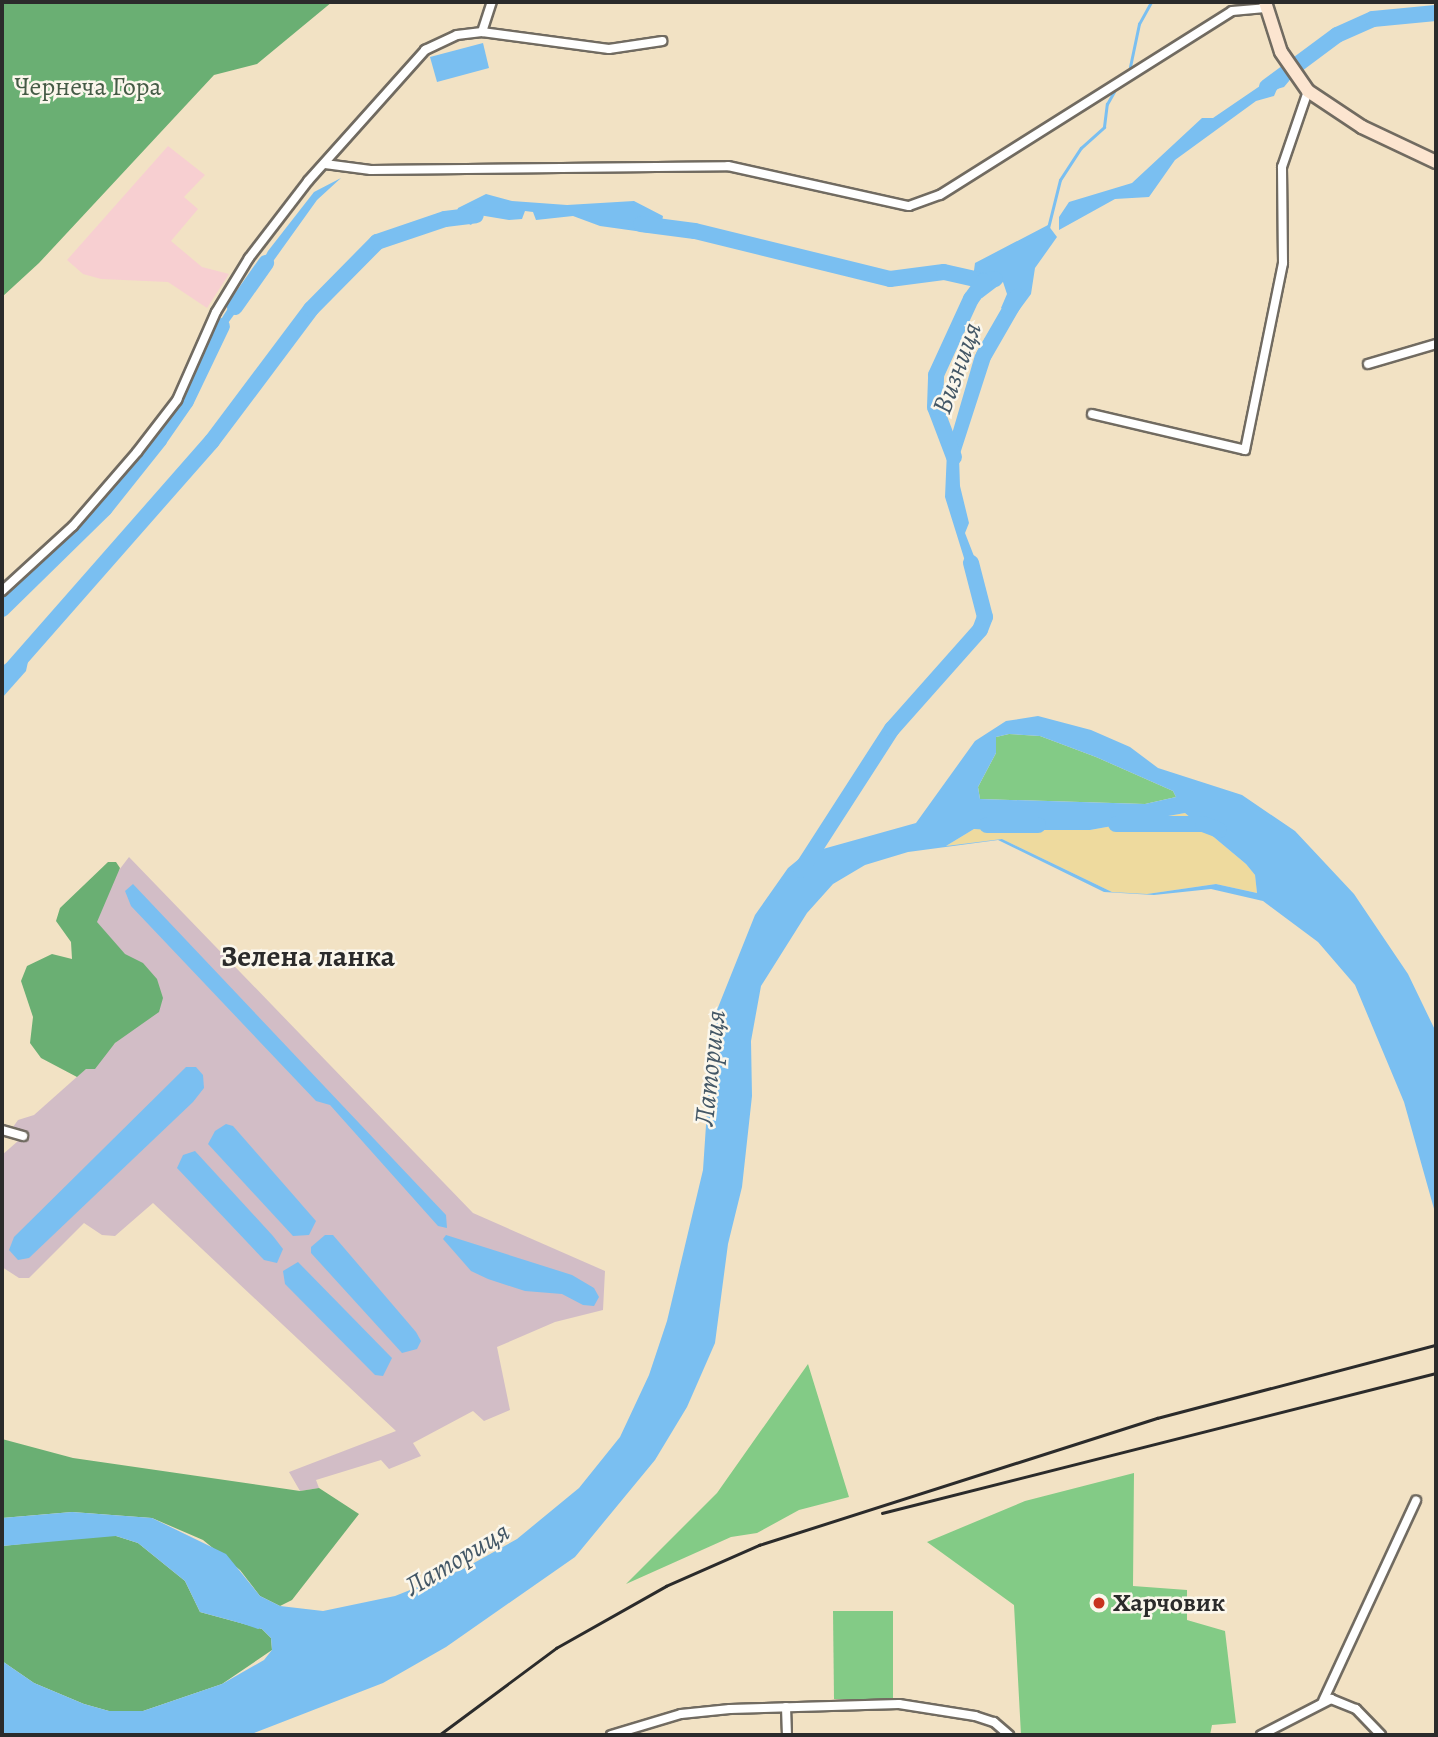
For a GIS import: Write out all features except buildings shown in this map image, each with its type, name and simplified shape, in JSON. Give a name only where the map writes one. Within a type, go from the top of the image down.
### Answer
[{"type":"main road","points":[[1265,5],[1281,52],[1308,91],[1362,127],[1436,162]]},
{"type":"street","points":[[482,32],[492,2]]},
{"type":"street","points":[[325,164],[371,170],[728,166],[909,206],[940,195],[1232,11],[1265,5]]},
{"type":"street","points":[[2,591],[73,526],[177,400],[233,282],[325,164],[425,50],[457,35],[482,32],[609,49],[662,41]]},
{"type":"street","points":[[1092,414],[1245,450],[1283,263],[1282,167],[1308,91]]},
{"type":"street","points":[[1368,364],[1436,344]]},
{"type":"street","points":[[2,1130],[23,1136]]},
{"type":"street","points":[[1323,1701],[1416,1501]]},
{"type":"street","points":[[1261,1735],[1323,1701],[1344,1701],[1381,1735]]},
{"type":"street","points":[[611,1735],[681,1714],[786,1707],[935,1708],[994,1722],[1009,1735]]},
{"type":"street","points":[[786,1707],[787,1735]]},
{"type":"shaded area","points":[[168,146],[205,175],[184,197],[198,209],[171,241],[202,267],[229,274],[207,308],[168,282],[101,279],[83,274],[67,260]]},
{"type":"shaded area","points":[[129,857],[473,1213],[605,1271],[603,1310],[555,1322],[497,1347],[510,1410],[484,1421],[473,1411],[413,1443],[421,1456],[389,1469],[381,1460],[316,1480],[319,1488],[300,1491],[289,1472],[396,1431],[153,1203],[115,1236],[102,1235],[84,1223],[29,1278],[19,1278],[2,1267],[2,1155],[26,1134],[13,1127],[18,1120],[34,1115],[160,1003],[83,917]]},
{"type":"green space","name":"Чернеча Гора","points":[[2,2],[332,2],[257,64],[214,75],[39,263],[2,297]]},
{"type":"green space","points":[[1009,734],[1040,736],[1096,757],[1173,791],[1176,797],[1145,804],[980,799],[978,787],[996,753],[996,737]]},
{"type":"green space","points":[[108,862],[116,862],[120,868],[97,922],[125,954],[143,963],[157,979],[163,998],[159,1012],[115,1043],[95,1069],[86,1069],[77,1077],[41,1058],[30,1043],[33,1017],[21,981],[27,966],[52,954],[72,959],[71,942],[56,921],[60,908]]},
{"type":"green space","points":[[808,1364],[849,1497],[799,1510],[757,1533],[731,1537],[626,1584],[717,1493]]},
{"type":"green space","points":[[2,1439],[73,1458],[300,1491],[319,1488],[359,1514],[292,1600],[280,1606],[260,1596],[240,1570],[203,1540],[152,1518],[72,1512],[2,1518]]},
{"type":"green space","name":"Харчовик","points":[[1134,1473],[1133,1586],[1187,1590],[1187,1620],[1225,1631],[1236,1723],[1212,1725],[1210,1735],[1021,1735],[1014,1605],[927,1542],[1025,1501]]},
{"type":"green space","points":[[116,1536],[138,1543],[185,1581],[200,1612],[262,1629],[271,1638],[272,1650],[222,1684],[143,1711],[109,1711],[84,1704],[34,1683],[2,1661],[2,1546]]},
{"type":"green space","points":[[833,1611],[893,1611],[893,1699],[834,1699]]},
{"type":"sand","points":[[1185,813],[1246,864],[1255,875],[1257,893],[1216,884],[1147,894],[1112,892],[1002,839],[946,846],[974,829],[1012,822],[1030,830],[1090,830]]},
{"type":"water","points":[[483,43],[489,68],[437,82],[430,57]]},
{"type":"water","points":[[1282,71],[1289,81],[1284,87],[1277,89],[1274,96],[1256,101],[1175,160],[1149,197],[1115,199],[1059,230],[1059,217],[1069,202],[1132,183],[1202,118],[1213,118]]},
{"type":"water","points":[[341,178],[317,200],[259,281],[253,280],[268,251],[314,192]]},
{"type":"water","points":[[486,194],[512,201],[567,205],[634,201],[663,216],[661,227],[650,233],[600,226],[573,216],[536,220],[533,212],[525,211],[522,219],[509,220],[479,215],[471,225],[455,217],[458,208]]},
{"type":"water","points":[[1048,225],[1057,237],[1035,268],[1031,294],[1014,317],[1001,308],[1007,294],[1003,282],[982,298],[971,293],[975,263]]},
{"type":"water","points":[[241,288],[245,288],[246,298],[213,344],[218,324]]},
{"type":"water","points":[[993,336],[992,355],[959,457],[960,486],[969,523],[965,533],[979,569],[974,590],[945,497],[947,451],[975,355],[985,338]]},
{"type":"water","points":[[31,648],[26,671],[2,698],[2,666]]},
{"type":"water","points":[[1038,716],[1091,730],[1130,747],[1158,768],[1242,795],[1295,831],[1354,894],[1408,974],[1436,1032],[1436,1216],[1404,1102],[1355,985],[1318,942],[1263,901],[1211,889],[1154,895],[1104,892],[998,840],[908,852],[865,865],[833,884],[807,913],[761,986],[751,1041],[752,1096],[742,1187],[728,1244],[715,1343],[687,1407],[655,1460],[575,1557],[446,1647],[383,1683],[249,1735],[2,1735],[2,1661],[34,1683],[84,1704],[109,1711],[143,1711],[222,1684],[264,1660],[272,1650],[271,1638],[262,1629],[200,1612],[185,1581],[138,1543],[116,1536],[2,1546],[2,1518],[72,1512],[152,1518],[226,1554],[260,1596],[280,1606],[323,1611],[395,1596],[463,1569],[517,1539],[579,1488],[620,1437],[649,1375],[667,1321],[703,1170],[713,1020],[755,915],[788,868],[805,854],[916,823],[975,741],[1006,721]],"holes":[[[1009,734],[1040,736],[1096,757],[1173,791],[1176,797],[1145,804],[980,799],[978,787],[996,753],[996,737]],[[1185,813],[1246,864],[1255,875],[1257,893],[1216,884],[1147,894],[1112,892],[1002,839],[946,846],[974,829],[991,830],[1012,822],[1030,830],[1090,830]]]},
{"type":"water","points":[[133,884],[446,1215],[447,1228],[438,1226],[330,1105],[316,1101],[131,906],[125,891]]},
{"type":"water","points":[[186,1067],[196,1067],[203,1075],[204,1088],[193,1102],[29,1258],[18,1260],[9,1250],[14,1237]]},
{"type":"water","points":[[226,1124],[233,1126],[316,1221],[309,1235],[293,1236],[208,1144],[215,1131]]},
{"type":"water","points":[[195,1151],[283,1249],[277,1263],[264,1260],[177,1168],[183,1155]]},
{"type":"water","points":[[325,1235],[333,1235],[416,1332],[421,1341],[417,1349],[402,1353],[311,1253],[311,1247]]},
{"type":"water","points":[[446,1235],[572,1275],[594,1288],[599,1297],[594,1306],[583,1305],[562,1294],[525,1291],[488,1279],[471,1271],[443,1239]]},
{"type":"water","points":[[298,1262],[392,1358],[383,1376],[375,1375],[285,1284],[283,1271]]},
{"type":"waterway","points":[[1130,67],[1139,24],[1151,2]]},
{"type":"waterway","name":"Визниця","points":[[1267,87],[1337,35],[1373,19],[1436,13]]},
{"type":"waterway","points":[[1048,228],[1060,180],[1081,148],[1104,127],[1107,104],[1114,92]]},
{"type":"waterway","points":[[2,680],[212,441],[311,309],[377,242],[445,219],[476,215]]},
{"type":"waterway","points":[[641,224],[695,231],[890,279],[944,272],[984,281],[995,279]]},
{"type":"waterway","points":[[235,307],[266,263]]},
{"type":"waterway","points":[[954,457],[935,407],[936,375],[971,299],[984,281]]},
{"type":"waterway","name":"Визниця","points":[[984,355],[1018,296]]},
{"type":"waterway","points":[[2,609],[105,508],[159,440],[186,401],[222,326]]},
{"type":"waterway","name":"Визниця","points":[[801,870],[892,729],[980,630],[985,617],[971,563]]},
{"type":"waterway","name":"Латориця","points":[[1116,824],[1203,824],[1219,830]]},
{"type":"waterway","name":"Латориця","points":[[987,825],[1038,825]]},
{"type":"waterway","name":"Латориця","points":[[235,1619],[258,1627]]},
{"type":"railway","points":[[439,1735],[556,1648],[666,1586],[759,1545],[1157,1418],[1436,1345]]},
{"type":"railway","points":[[882,1513],[1436,1373]]},
{"type":"place","name":"Харчовик","points":[[1099,1603]]},
{"type":"district","name":"Зелена ланка","points":[[308,956]]}]
